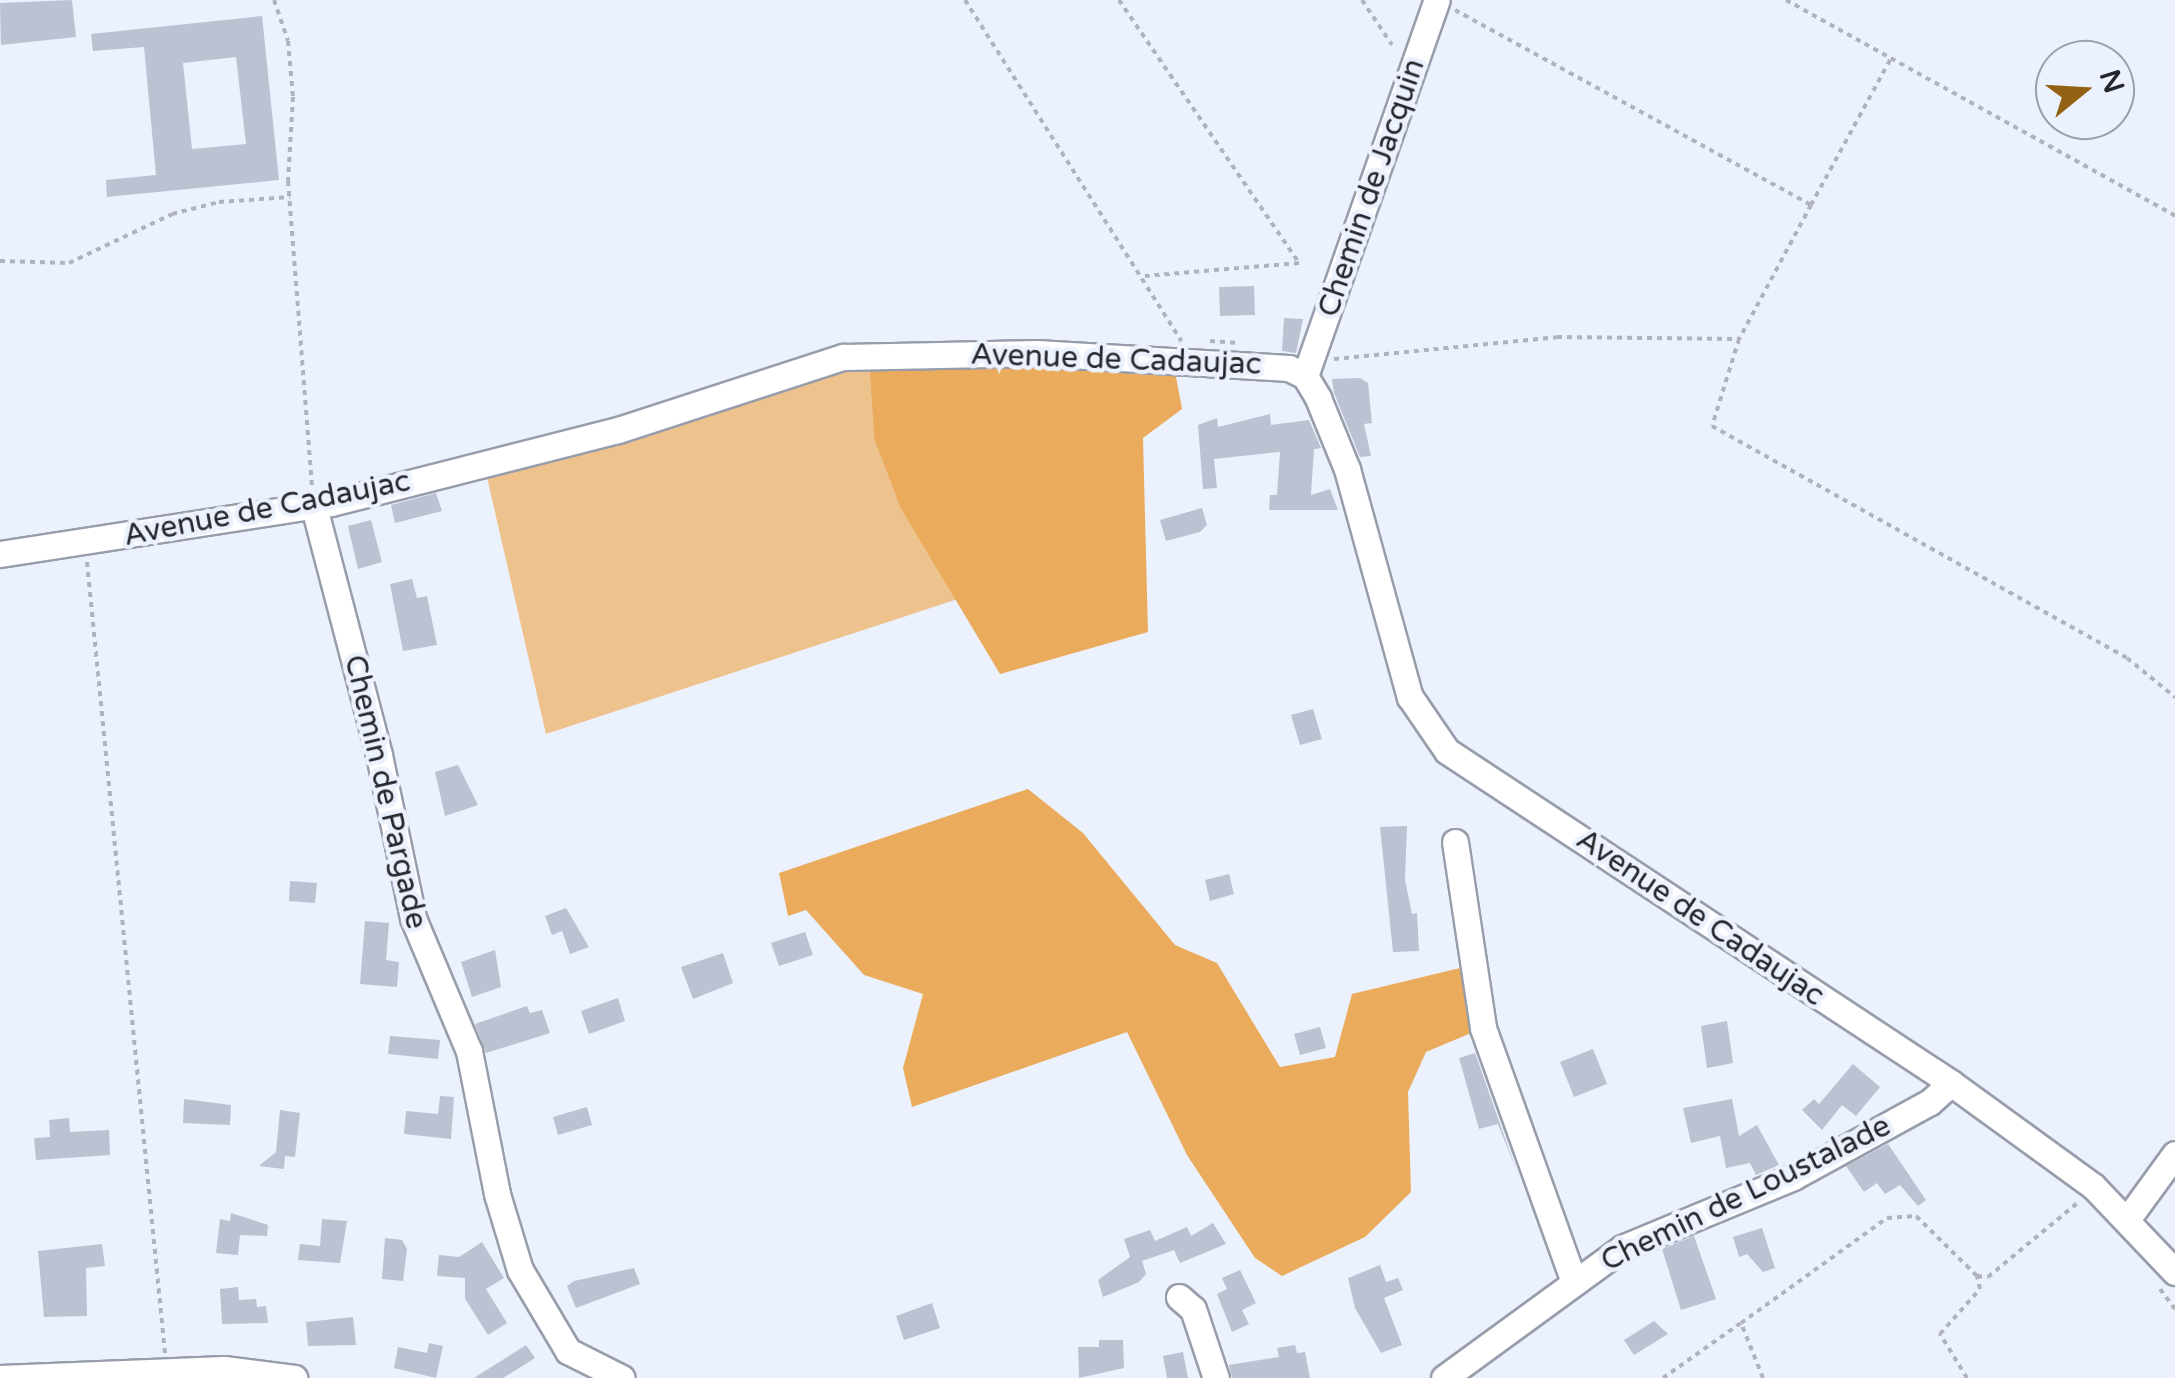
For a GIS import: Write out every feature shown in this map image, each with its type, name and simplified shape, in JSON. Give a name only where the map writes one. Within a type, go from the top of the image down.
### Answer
[{"type":"street","name":"Chemin de Jacquin","points":[[1307,372],[1437,0]]},
{"type":"street","name":"Avenue de Cadaujac","points":[[0,554],[314,507],[618,430],[844,357],[1036,353],[1254,362],[1307,372],[1346,469],[1410,697],[1446,751],[1951,1083],[2129,1216],[2175,1272]]},
{"type":"street","name":"Chemin de Pargade","points":[[314,507],[379,756],[413,918],[469,1050],[497,1194],[527,1290],[568,1351],[622,1378]]},
{"type":"street","points":[[1456,842],[1483,1028],[1574,1282]]},
{"type":"street","name":"Chemin de Loustalade","points":[[1444,1378],[1574,1282],[1643,1238],[1792,1177],[1930,1102],[1951,1083]]},
{"type":"street","points":[[2129,1216],[2175,1154]]},
{"type":"street","points":[[1179,1297],[1194,1309],[1216,1378]]},
{"type":"street","points":[[0,1378],[166,1370],[294,1378]]},
{"type":"path","points":[[274,0],[288,41],[293,96],[290,197],[314,507]]},
{"type":"path","points":[[965,0],[1145,276],[1177,338],[1185,344],[1238,342],[1254,362]]},
{"type":"path","points":[[1118,0],[1300,262],[1145,276]]},
{"type":"path","points":[[1362,0],[1392,45]]},
{"type":"path","points":[[1437,0],[1811,206]]},
{"type":"path","points":[[1786,0],[2175,216]]},
{"type":"path","points":[[1891,58],[1740,339],[1712,426],[2127,658],[2175,697]]},
{"type":"path","points":[[0,261],[69,263],[172,214],[218,202],[290,197]]},
{"type":"path","points":[[1307,372],[1332,359],[1557,336],[1740,339]]},
{"type":"path","points":[[85,542],[166,1370]]},
{"type":"path","points":[[1977,1276],[1995,1275],[2093,1186]]},
{"type":"path","points":[[1663,1378],[1898,1214],[1916,1216],[1977,1276],[1980,1289],[1940,1334],[1967,1378]]},
{"type":"path","points":[[1741,1323],[1763,1378]]},
{"type":"shaded area","points":[[869,361],[874,439],[900,507],[958,599],[546,734],[483,460]]},
{"type":"shaded area","points":[[869,361],[1173,361],[1182,409],[1143,438],[1148,632],[1000,674],[900,507],[874,439]]},
{"type":"shaded area","points":[[1028,789],[1083,833],[1175,945],[1217,963],[1280,1067],[1335,1057],[1352,994],[1460,968],[1483,1028],[1426,1052],[1408,1092],[1411,1192],[1365,1237],[1282,1276],[1255,1258],[1187,1155],[1127,1032],[912,1107],[903,1068],[923,994],[864,975],[806,910],[788,916],[779,873]]},
{"type":"building","points":[[72,0],[76,37],[1,45],[0,3]]},
{"type":"building","points":[[262,16],[279,180],[107,197],[106,180],[156,175],[144,47],[93,51],[91,34]],"holes":[[[236,57],[246,144],[192,149],[183,63]]]},
{"type":"building","points":[[1254,286],[1255,315],[1220,316],[1219,287]]},
{"type":"building","points":[[1284,318],[1303,319],[1296,353],[1282,351]]},
{"type":"building","points":[[1360,378],[1368,383],[1372,423],[1364,424],[1371,456],[1360,457],[1332,379]]},
{"type":"building","points":[[1270,414],[1271,425],[1309,420],[1321,448],[1314,449],[1311,495],[1330,489],[1338,510],[1269,510],[1270,495],[1277,495],[1280,452],[1214,459],[1217,488],[1203,489],[1198,425],[1217,418],[1218,427]]},
{"type":"building","points":[[436,493],[442,511],[395,523],[391,505]]},
{"type":"building","points":[[1202,508],[1207,525],[1200,532],[1166,541],[1160,520]]},
{"type":"building","points":[[371,520],[382,562],[358,569],[348,526]]},
{"type":"building","points":[[412,579],[417,598],[427,596],[437,645],[403,651],[390,584]]},
{"type":"building","points":[[1313,709],[1322,739],[1300,745],[1291,715]]},
{"type":"building","points":[[458,765],[478,805],[445,816],[435,772]]},
{"type":"building","points":[[1407,826],[1405,880],[1412,914],[1417,913],[1419,951],[1393,952],[1380,827]]},
{"type":"building","points":[[1229,874],[1234,894],[1210,901],[1205,880]]},
{"type":"building","points":[[290,881],[317,883],[315,903],[289,901]]},
{"type":"building","points":[[566,908],[589,947],[570,954],[562,931],[552,935],[545,916]]},
{"type":"building","points":[[365,921],[389,923],[386,960],[399,962],[397,987],[360,984]]},
{"type":"building","points":[[805,932],[813,955],[779,966],[771,943]]},
{"type":"building","points":[[495,950],[501,987],[472,997],[461,962]]},
{"type":"building","points":[[723,953],[733,983],[693,999],[681,967]]},
{"type":"building","points":[[618,998],[625,1021],[589,1034],[581,1011]]},
{"type":"building","points":[[527,1006],[530,1013],[542,1010],[550,1033],[486,1053],[475,1024]]},
{"type":"building","points":[[1727,1021],[1733,1063],[1707,1068],[1701,1026]]},
{"type":"building","points":[[1320,1027],[1326,1048],[1300,1055],[1294,1034]]},
{"type":"building","points":[[390,1036],[440,1040],[438,1059],[388,1054]]},
{"type":"building","points":[[1593,1049],[1607,1084],[1574,1097],[1560,1062]]},
{"type":"building","points":[[1475,1053],[1517,1172],[1498,1124],[1479,1129],[1459,1058]]},
{"type":"building","points":[[1853,1064],[1880,1087],[1856,1116],[1842,1105],[1822,1130],[1802,1110],[1814,1099],[1819,1104]]},
{"type":"building","points":[[440,1096],[454,1097],[451,1139],[404,1134],[406,1111],[438,1114]]},
{"type":"building","points":[[184,1099],[231,1105],[230,1125],[183,1123]]},
{"type":"building","points":[[1732,1099],[1739,1136],[1757,1125],[1779,1165],[1756,1175],[1750,1163],[1726,1168],[1720,1136],[1691,1143],[1683,1108]]},
{"type":"building","points":[[587,1107],[592,1125],[558,1135],[553,1117]]},
{"type":"building","points":[[280,1110],[300,1113],[295,1157],[285,1156],[284,1169],[259,1166],[276,1152]]},
{"type":"building","points":[[69,1118],[70,1132],[109,1130],[110,1155],[36,1160],[34,1138],[50,1137],[49,1120]]},
{"type":"building","points":[[1888,1144],[1926,1200],[1918,1206],[1900,1185],[1885,1194],[1877,1183],[1864,1192],[1846,1166]]},
{"type":"building","points":[[231,1213],[268,1225],[267,1236],[240,1235],[238,1255],[216,1253],[220,1219],[230,1221]]},
{"type":"building","points":[[322,1219],[347,1221],[340,1263],[298,1260],[300,1244],[320,1246]]},
{"type":"building","points":[[1213,1223],[1226,1244],[1180,1263],[1174,1250],[1142,1261],[1146,1274],[1139,1282],[1103,1297],[1098,1280],[1130,1257],[1124,1239],[1150,1230],[1155,1241],[1187,1227],[1191,1236]]},
{"type":"building","points":[[1762,1228],[1775,1268],[1763,1272],[1747,1254],[1739,1257],[1733,1237]]},
{"type":"building","points":[[1694,1236],[1716,1299],[1681,1310],[1662,1249]]},
{"type":"building","points":[[385,1238],[402,1240],[407,1249],[403,1281],[382,1279]]},
{"type":"building","points":[[482,1242],[504,1278],[486,1289],[507,1323],[488,1335],[465,1299],[465,1278],[437,1276],[439,1255],[459,1257]]},
{"type":"building","points":[[102,1244],[105,1266],[86,1268],[87,1316],[44,1317],[38,1251]]},
{"type":"building","points":[[1380,1265],[1386,1282],[1398,1278],[1403,1290],[1384,1298],[1402,1345],[1381,1353],[1355,1308],[1348,1278]]},
{"type":"building","points":[[634,1268],[640,1284],[576,1308],[567,1286],[574,1281]]},
{"type":"building","points":[[1240,1270],[1256,1303],[1242,1310],[1249,1324],[1232,1332],[1217,1294],[1227,1289],[1222,1278]]},
{"type":"building","points":[[238,1287],[239,1300],[256,1299],[257,1307],[266,1306],[268,1323],[222,1324],[220,1289]]},
{"type":"building","points":[[932,1303],[940,1328],[904,1340],[896,1316]]},
{"type":"building","points":[[353,1317],[356,1345],[308,1346],[306,1322]]},
{"type":"building","points":[[1654,1321],[1668,1334],[1634,1355],[1624,1340]]},
{"type":"building","points":[[1099,1340],[1123,1340],[1124,1368],[1079,1378],[1078,1347],[1099,1347]]},
{"type":"building","points":[[429,1343],[443,1346],[436,1378],[394,1368],[398,1347],[427,1353]]},
{"type":"building","points":[[526,1345],[535,1358],[503,1378],[474,1378]]},
{"type":"building","points":[[1295,1345],[1297,1353],[1305,1352],[1310,1378],[1232,1378],[1229,1365],[1279,1357],[1277,1348]]},
{"type":"building","points":[[1183,1352],[1188,1378],[1167,1378],[1163,1356]]}]
